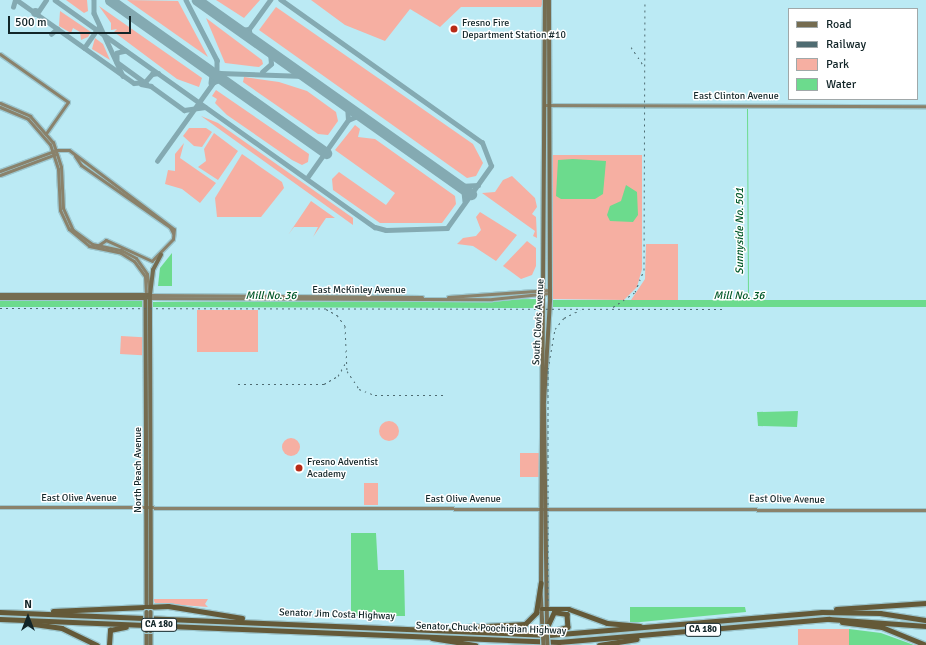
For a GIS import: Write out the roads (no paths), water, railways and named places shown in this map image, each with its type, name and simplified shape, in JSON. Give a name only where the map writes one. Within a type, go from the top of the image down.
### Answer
[{"type":"highway","points":[[420,628],[523,625],[536,613],[541,584]]},
{"type":"highway","points":[[798,614],[926,603]]},
{"type":"highway","points":[[0,612],[149,605],[273,622]]},
{"type":"highway","points":[[544,609],[572,610],[616,625],[672,625]]},
{"type":"highway","points":[[499,632],[561,631],[568,627],[569,617],[556,611],[545,627]]},
{"type":"highway","name":"CA 180","points":[[672,625],[842,611],[926,618]]},
{"type":"highway","name":"Senator Jim Costa Highway","points":[[0,612],[572,634],[672,625]]},
{"type":"highway","points":[[0,619],[62,628],[97,645]]},
{"type":"highway","name":"Senator Jim Costa Highway","points":[[0,619],[390,634]]},
{"type":"highway","points":[[818,620],[876,626],[926,645]]},
{"type":"highway","name":"Senator Chuck Poochigian Highway","points":[[390,634],[559,642],[818,620],[878,620],[926,626]]},
{"type":"highway","points":[[109,645],[108,633],[116,628],[203,627]]},
{"type":"highway","points":[[599,645],[673,633]]},
{"type":"highway","points":[[390,634],[475,645]]},
{"type":"main road","name":"South Clovis Avenue","points":[[545,0],[547,105]]},
{"type":"main road","name":"South Clovis Avenue","points":[[548,645],[541,584],[541,566],[549,0]]},
{"type":"main road","points":[[0,54],[68,102],[46,134]]},
{"type":"main road","points":[[0,103],[20,110],[41,126],[46,134],[56,152],[63,206],[70,225]]},
{"type":"main road","name":"East Clinton Avenue","points":[[547,105],[926,106]]},
{"type":"main road","points":[[1,107],[25,117],[46,134]]},
{"type":"main road","points":[[1,107],[20,110]]},
{"type":"main road","points":[[41,126],[53,124]]},
{"type":"main road","points":[[0,175],[8,170],[66,149],[133,200],[171,224],[175,232],[153,270],[148,300]]},
{"type":"main road","points":[[56,152],[59,207],[71,231],[96,247],[124,251],[138,260],[148,277],[146,371],[148,390]]},
{"type":"main road","name":"South Clovis Avenue","points":[[544,609],[544,394],[550,306],[547,157]]},
{"type":"main road","points":[[0,171],[8,170]]},
{"type":"main road","points":[[59,207],[70,225],[82,238],[96,247]]},
{"type":"main road","points":[[101,236],[149,261],[162,254]]},
{"type":"main road","points":[[96,247],[102,240],[112,241]]},
{"type":"main road","name":"East McKinley Avenue","points":[[1,297],[148,300],[252,299],[273,297],[483,299],[545,292]]},
{"type":"main road","name":"East McKinley Avenue","points":[[1,297],[24,295],[102,295],[148,300],[299,296],[312,298],[504,295],[550,292]]},
{"type":"main road","points":[[78,298],[102,295]]},
{"type":"main road","points":[[483,299],[504,295]]},
{"type":"main road","name":"North Peach Avenue","points":[[147,645],[149,631],[149,507],[147,440],[148,300]]},
{"type":"main road","name":"North Peach Avenue","points":[[148,390],[150,408],[150,459],[147,566],[151,585],[149,605]]},
{"type":"main road","points":[[147,440],[150,459]]},
{"type":"main road","name":"East Olive Avenue","points":[[0,507],[926,510]]},
{"type":"main road","points":[[541,566],[545,592]]},
{"type":"main road","name":"South Clovis Avenue","points":[[544,645],[545,627]]},
{"type":"main road","name":"North Peach Avenue","points":[[149,631],[151,645]]},
{"type":"water","points":[[573,159],[606,161],[603,194],[595,199],[561,199],[556,196],[558,160]]},
{"type":"water","points":[[626,185],[637,192],[638,215],[633,222],[610,221],[607,215],[610,206],[621,201]]},
{"type":"water","points":[[172,253],[172,286],[158,286],[160,268]]},
{"type":"water","points":[[543,299],[543,308],[152,307],[152,302]]},
{"type":"water","points":[[0,300],[142,300],[142,307],[0,307]]},
{"type":"water","points":[[552,300],[926,300],[926,307],[552,307]]},
{"type":"water","points":[[798,411],[797,427],[758,426],[757,412]]},
{"type":"water","points":[[351,533],[376,533],[378,570],[404,570],[405,616],[351,616]]},
{"type":"water","points":[[630,607],[745,607],[746,612],[630,623]]},
{"type":"water","points":[[849,629],[881,633],[914,645],[849,645]]},
{"type":"waterway","name":"Sunnyside No. 501","points":[[747,108],[748,301]]},
{"type":"railway","points":[[613,307],[635,292],[644,270],[645,0]]},
{"type":"railway","points":[[631,47],[643,65]]},
{"type":"railway","points":[[0,308],[723,309]]},
{"type":"railway","points":[[326,309],[337,315],[345,326],[347,371],[359,389],[375,395],[445,395]]},
{"type":"railway","points":[[548,601],[548,369],[555,329],[564,318],[580,310]]},
{"type":"railway","points":[[238,384],[324,384],[338,376],[346,362]]},
{"type":"place","name":"Fresno Fire Department Station #10","points":[[454,29]]},
{"type":"place","name":"Fresno Adventist Academy","points":[[299,468]]},
{"type":"water label","name":"Mill No. 36","points":[[271,296]]},
{"type":"water label","name":"Mill No. 36","points":[[739,296]]}]
